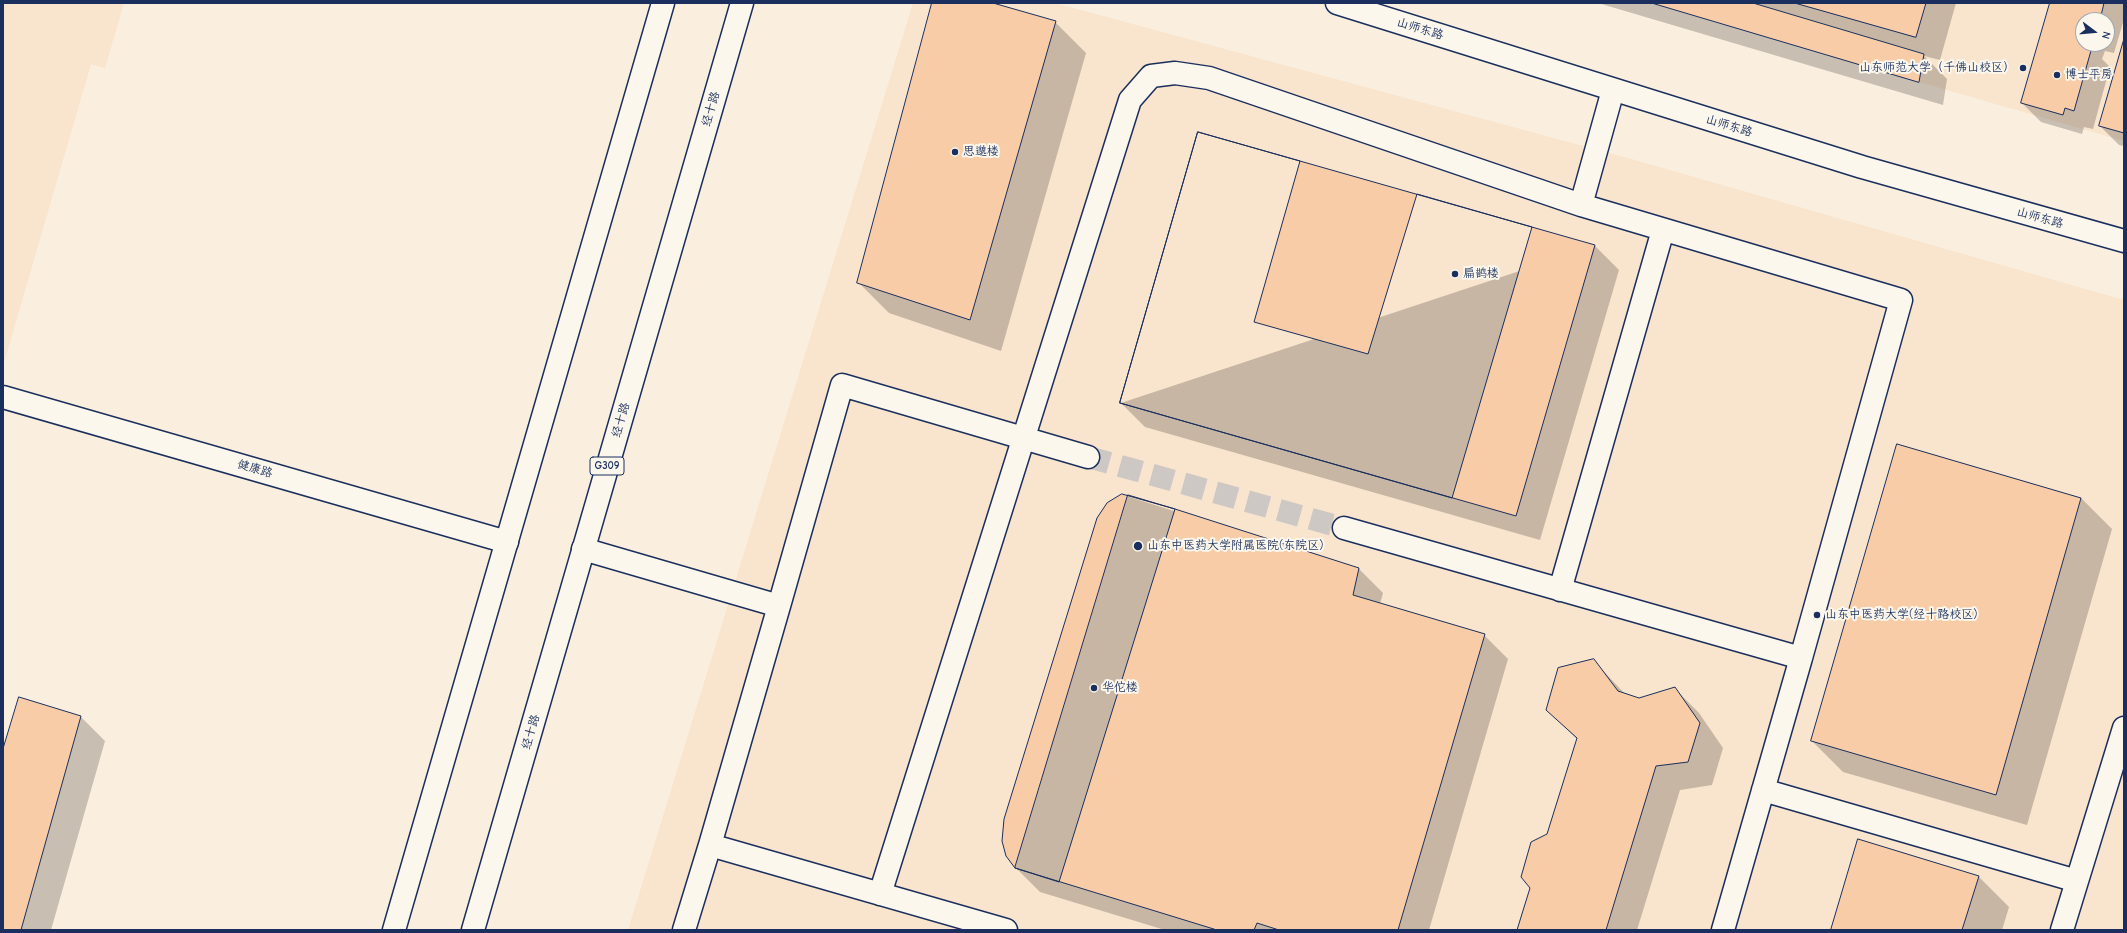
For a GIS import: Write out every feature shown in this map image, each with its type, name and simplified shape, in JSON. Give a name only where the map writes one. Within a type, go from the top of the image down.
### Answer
[{"type":"main road","points":[[394,930],[663,3]]},
{"type":"main road","name":"经十路","points":[[473,930],[742,3]]},
{"type":"main road","name":"山师东路","points":[[1337,3],[1862,167],[2124,241]]},
{"type":"main road","points":[[880,894],[1130,100],[1150,76],[1175,73],[1209,78],[1581,205],[1901,300],[1764,790],[1723,930]]},
{"type":"main road","points":[[1581,205],[1613,90]]},
{"type":"main road","points":[[1560,590],[1663,230]]},
{"type":"main road","points":[[684,930],[710,845],[842,385],[1088,457]]},
{"type":"main road","name":"健康路","points":[[3,397],[507,542]]},
{"type":"main road","points":[[1344,528],[1801,658]]},
{"type":"main road","points":[[583,549],[779,606]]},
{"type":"main road","points":[[2062,930],[2124,728]]},
{"type":"main road","points":[[1764,790],[2077,881]]},
{"type":"main road","points":[[710,845],[1006,930]]},
{"type":"shaded area","points":[[3,3],[124,3],[105,68],[91,64],[3,366]]},
{"type":"shaded area","name":"山东中医药大学附属医院(东院区)","points":[[913,3],[1055,3],[1642,162],[2124,300],[2124,930],[628,930]]},
{"type":"shaded area","name":"山东师范大学（千佛山校区）","points":[[1754,3],[2124,3],[2124,141],[1919,82],[1924,54]]},
{"type":"building","name":"思邈楼","points":[[932,3],[993,3],[1056,21],[970,320],[857,283]]},
{"type":"building","points":[[1652,3],[1753,3],[1924,54],[1919,82]]},
{"type":"building","points":[[1795,3],[1926,3],[1916,37]]},
{"type":"building","name":"博士平房","points":[[2050,3],[2104,3],[2102,12],[2075,12],[2075,52],[2091,52],[2074,111],[2065,108],[2063,115],[2021,103]]},
{"type":"building","name":"博士平房","points":[[2124,39],[2124,133],[2099,126]]},
{"type":"building","name":"扁鹊楼","points":[[1198,132],[1300,161],[1254,322],[1368,354],[1417,194],[1532,227],[1452,498],[1120,403]]},
{"type":"building","name":"扁鹊楼","points":[[1198,132],[1595,245],[1516,516],[1120,403]]},
{"type":"building","points":[[1897,444],[2081,498],[1996,795],[1811,741]]},
{"type":"building","points":[[1122,494],[1175,509],[1359,568],[1353,595],[1485,634],[1398,930],[1279,930],[1257,923],[1254,930],[1217,930],[1015,868],[1006,856],[1002,841],[1004,819],[1097,518],[1107,503]]},
{"type":"building","name":"华佗楼","points":[[1128,495],[1175,509],[1059,882],[1015,868]]},
{"type":"building","points":[[1594,659],[1618,691],[1639,698],[1675,687],[1700,723],[1688,762],[1656,766],[1606,930],[1517,930],[1530,888],[1521,877],[1531,842],[1547,834],[1577,738],[1546,710],[1558,668]]},
{"type":"building","points":[[19,697],[81,716],[21,930],[3,930],[3,749]]},
{"type":"building","points":[[1858,839],[1979,876],[1962,930],[1831,930]]},
{"type":"tunnel","points":[[1088,457],[1344,528]]},
{"type":"place","name":"山东师范大学（千佛山校区）","points":[[2023,68]]},
{"type":"place","name":"博士平房","points":[[2057,75]]},
{"type":"place","name":"思邈楼","points":[[955,152]]},
{"type":"place","name":"扁鹊楼","points":[[1455,274]]},
{"type":"place","name":"山东中医药大学附属医院(东院区)","points":[[1138,546]]},
{"type":"place","name":"山东中医药大学(经十路校区)","points":[[1817,615]]},
{"type":"place","name":"华佗楼","points":[[1094,688]]}]
